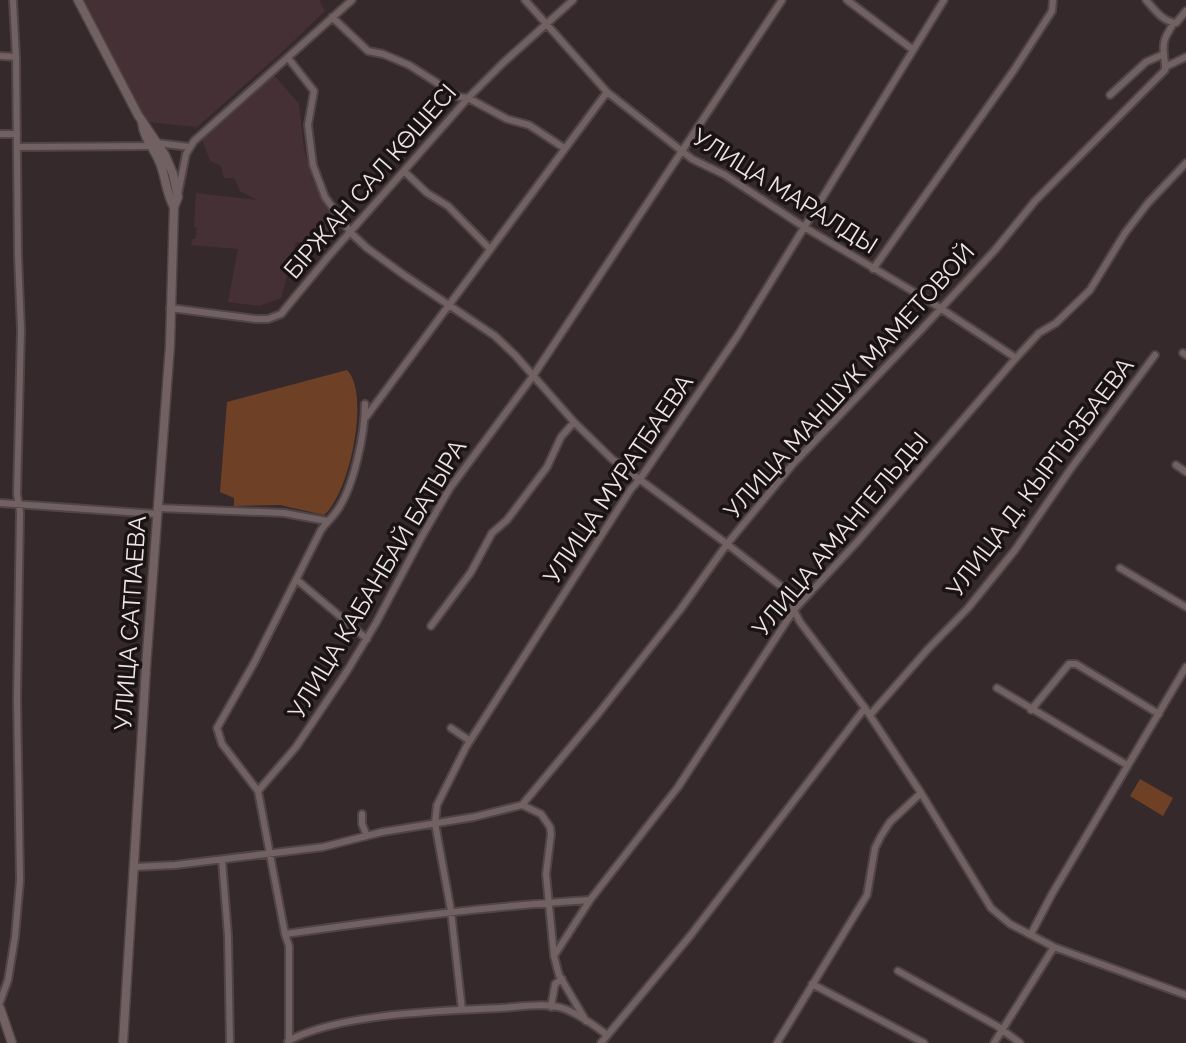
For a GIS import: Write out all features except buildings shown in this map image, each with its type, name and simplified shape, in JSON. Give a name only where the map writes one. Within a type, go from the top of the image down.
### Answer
[{"type":"street","points":[[0,1002],[8,980],[20,880],[17,712],[21,330],[13,0]]},
{"type":"street","name":"УЛИЦА САТПАЕВА","points":[[78,0],[154,144],[173,174],[177,197],[174,206],[170,345],[122,1043]]},
{"type":"street","points":[[177,197],[186,154],[190,147],[248,91],[352,0]]},
{"type":"street","name":"УЛИЦА МАРАЛДЫ","points":[[525,0],[607,92],[692,159],[725,174],[804,227],[1016,358]]},
{"type":"street","name":"БІРЖАН САЛ КӨШЕСІ","points":[[170,309],[256,319],[281,314],[468,98],[573,0]]},
{"type":"street","name":"УЛИЦА КАБАНБАЙ БАТЫРА","points":[[258,791],[296,747],[367,639],[450,488],[533,376],[782,0]]},
{"type":"street","points":[[846,0],[912,49]]},
{"type":"street","name":"УЛИЦА МУРАТБАЕВА","points":[[461,1010],[451,911],[435,822],[437,805],[470,741],[631,489],[640,480],[738,335],[944,0]]},
{"type":"street","points":[[873,269],[1014,70],[1052,11],[1053,0]]},
{"type":"street","points":[[1146,0],[1160,16],[1173,23]]},
{"type":"street","points":[[1173,23],[1186,11]]},
{"type":"street","points":[[332,17],[368,51],[396,59],[459,97],[468,98],[507,119],[528,125],[564,148]]},
{"type":"street","points":[[1173,23],[1165,38],[1165,67],[1186,57]]},
{"type":"street","points":[[1110,94],[1146,62],[1164,54]]},
{"type":"street","points":[[0,56],[16,57]]},
{"type":"street","points":[[288,58],[314,91],[307,125],[318,182],[325,197],[351,233],[367,248],[495,336],[612,459],[782,587],[800,622],[870,715],[921,793],[991,908],[1010,924],[1054,947],[1186,995]]},
{"type":"street","name":"УЛИЦА МАНШУК МАМЕТОВОЙ","points":[[522,805],[680,610],[727,544],[803,454],[995,250],[1035,201],[1157,79],[1165,67]]},
{"type":"street","points":[[365,418],[447,304],[607,92]]},
{"type":"street","points":[[0,134],[17,134]]},
{"type":"street","points":[[18,147],[154,144],[190,147]]},
{"type":"street","name":"УЛИЦА САТПАЕВА","points":[[154,144],[168,196],[174,206]]},
{"type":"street","name":"УЛИЦА АМАНГЕЛЬДЫ","points":[[554,956],[590,900],[678,787],[794,610],[857,542],[1039,333],[1056,323],[1090,290],[1125,233],[1148,203],[1186,163]]},
{"type":"street","points":[[405,172],[428,193],[448,206],[490,249]]},
{"type":"street","name":"УЛИЦА Д. КЫРГЫЗБАЕВА","points":[[870,715],[968,608],[1015,550],[1065,476],[1155,355]]},
{"type":"street","points":[[365,404],[365,418],[352,478],[337,511],[327,521],[254,663],[217,728],[222,744],[258,791],[289,946],[291,968],[288,1042],[321,1029],[355,1021],[461,1010],[551,1007],[564,1009],[607,1035]]},
{"type":"street","points":[[431,626],[471,572],[492,533],[508,520],[547,467],[561,437],[574,422]]},
{"type":"street","points":[[1176,465],[1186,472]]},
{"type":"street","points":[[0,503],[157,511],[284,513],[327,521]]},
{"type":"street","points":[[1120,568],[1186,607]]},
{"type":"street","points":[[297,580],[367,639]]},
{"type":"street","points":[[1031,709],[1069,664],[1076,664],[1159,713]]},
{"type":"street","points":[[1031,934],[1186,667]]},
{"type":"street","points":[[997,688],[1127,765]]},
{"type":"street","points":[[601,1043],[690,936],[865,708]]},
{"type":"street","points":[[451,728],[470,741]]},
{"type":"street","points":[[777,1043],[867,895],[875,848],[881,836],[890,822],[921,793]]},
{"type":"street","points":[[134,867],[270,855],[323,847],[522,805],[541,814],[550,827],[546,874],[554,956],[562,979],[586,1020]]},
{"type":"street","points":[[362,814],[362,824],[367,836]]},
{"type":"street","points":[[222,860],[228,936],[229,1043]]},
{"type":"street","points":[[285,934],[451,911],[590,900]]},
{"type":"street","points":[[994,1043],[1054,947]]},
{"type":"street","points":[[898,971],[1020,1043]]},
{"type":"street","points":[[551,1007],[555,985],[562,979]]},
{"type":"street","points":[[812,984],[924,1043]]},
{"type":"street","points":[[0,1008],[12,1043]]},
{"type":"shaded area","points":[[83,0],[319,0],[325,11],[197,127],[147,122]]},
{"type":"shaded area","points":[[274,75],[299,104],[304,149],[312,179],[338,219],[337,232],[323,248],[296,242],[281,298],[259,306],[228,302],[238,249],[191,245],[197,228],[194,227],[196,193],[257,200],[240,191],[234,178],[224,178],[221,166],[210,161],[201,136]]},
{"type":"shaded area","points":[[347,370],[354,382],[357,400],[354,444],[342,487],[324,515],[280,505],[234,506],[234,498],[220,492],[227,402]]},
{"type":"shaded area","points":[[1140,779],[1173,798],[1163,816],[1130,796]]}]
